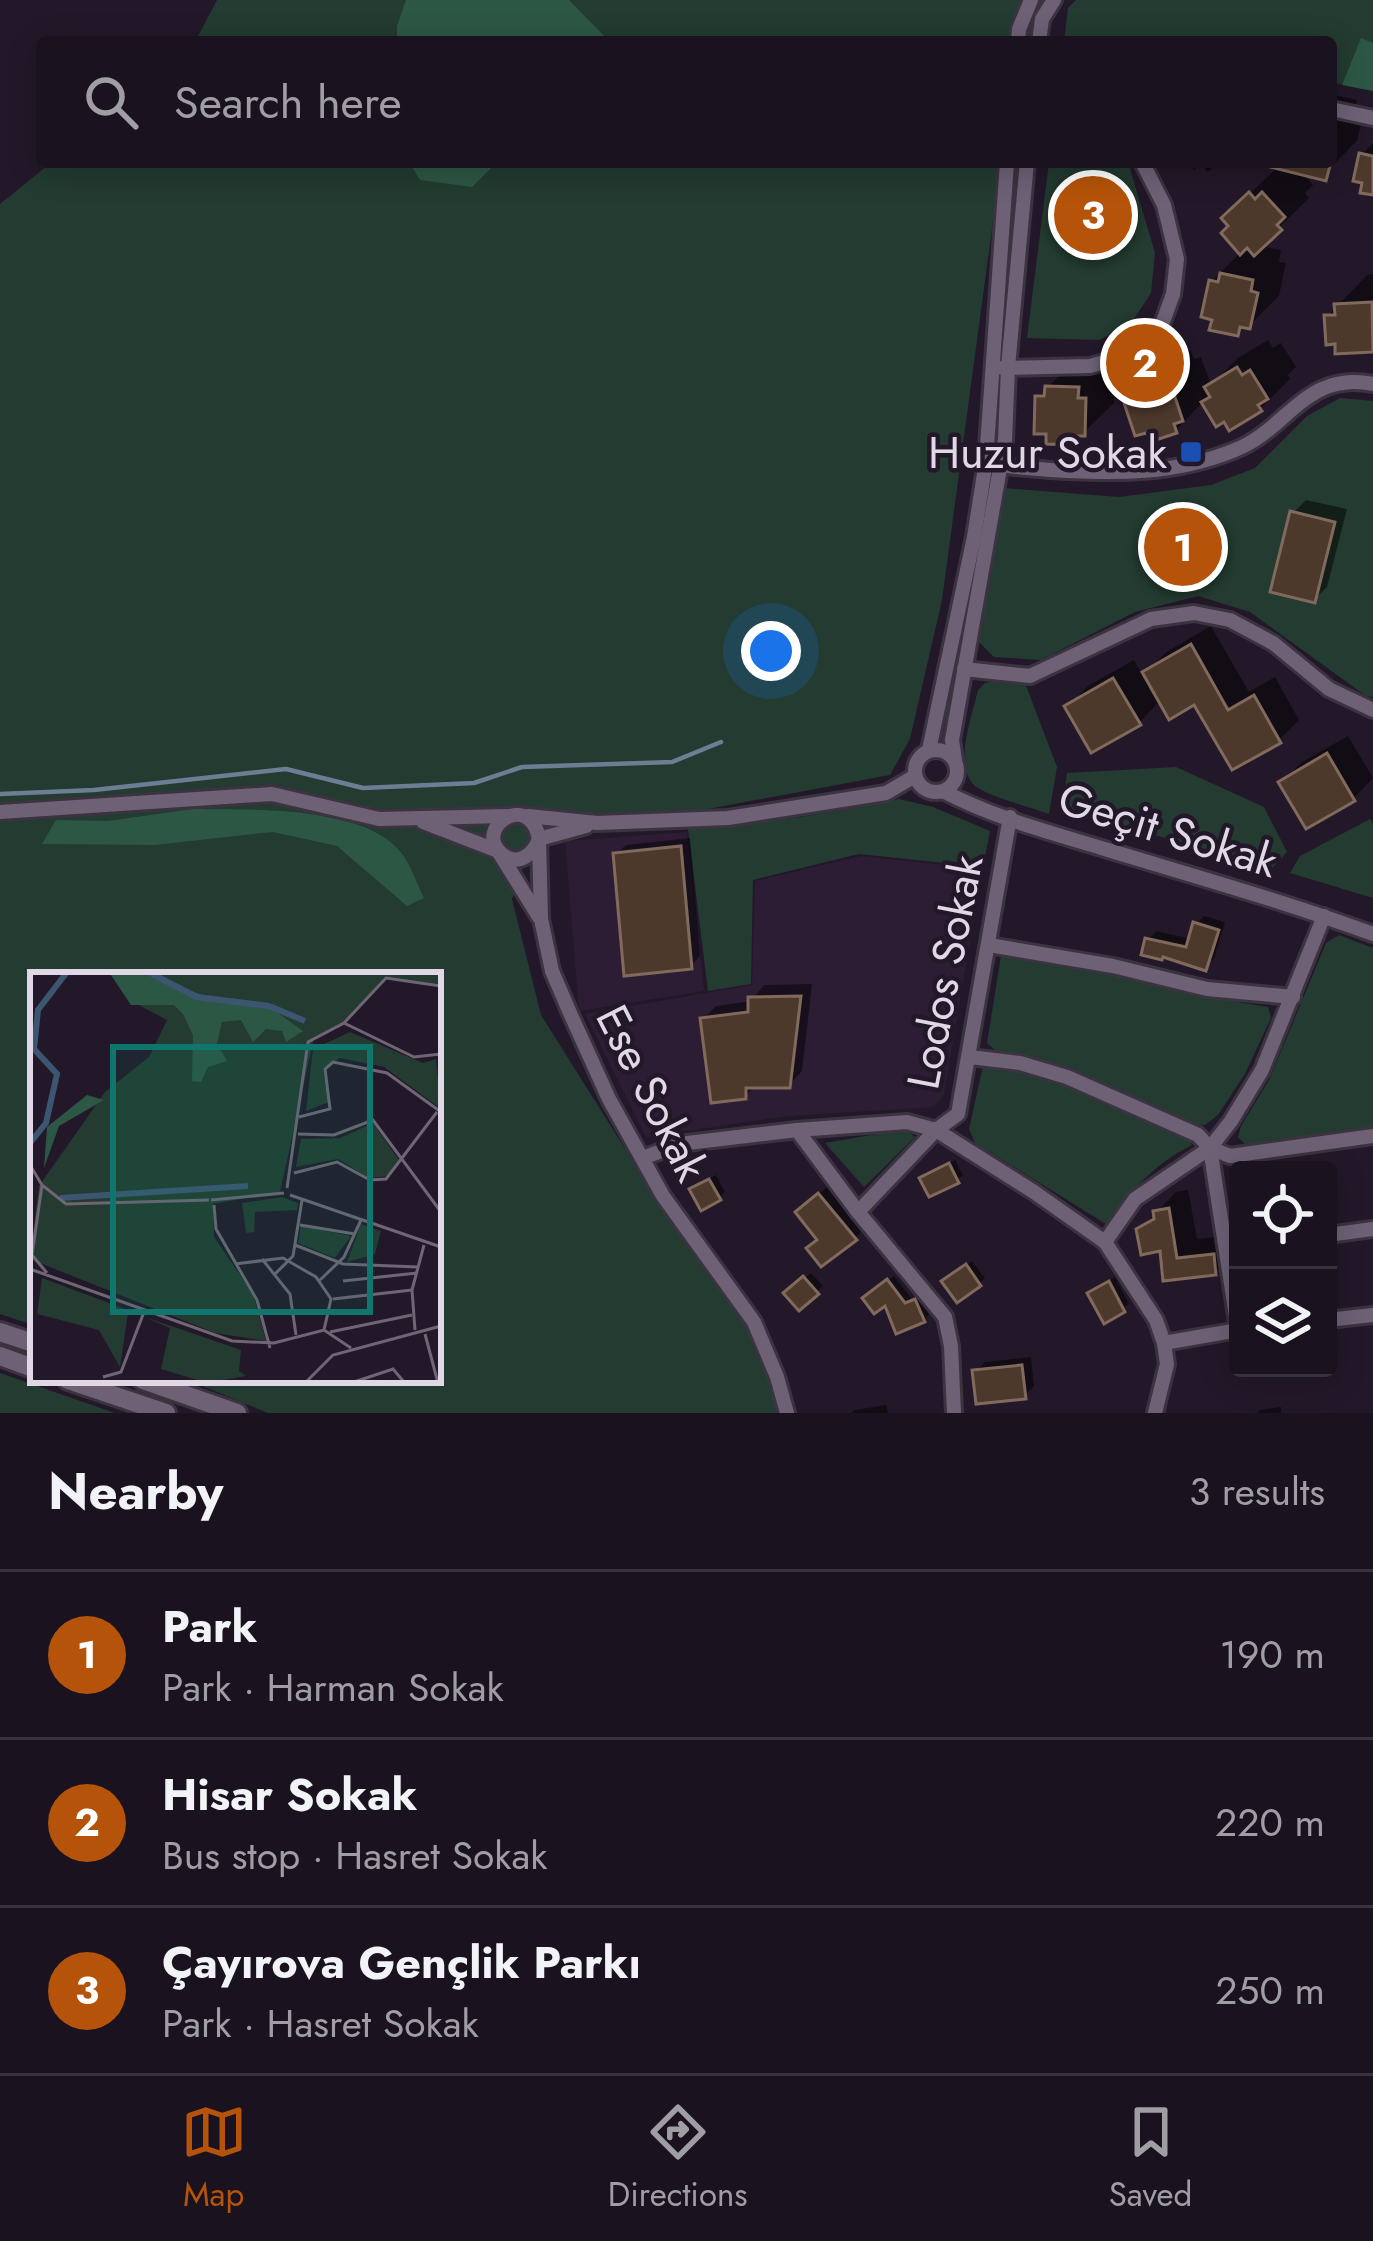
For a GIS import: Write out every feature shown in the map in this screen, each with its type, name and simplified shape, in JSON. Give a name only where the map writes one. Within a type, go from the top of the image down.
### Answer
[{"type":"main road","points":[[0,1332],[30,1342]]},
{"type":"main road","points":[[0,1356],[30,1367]]},
{"type":"main road","points":[[77,1383],[166,1413]]},
{"type":"main road","points":[[152,1383],[237,1413]]},
{"type":"street","points":[[1018,36],[1031,0]]},
{"type":"street","points":[[1040,36],[1042,19],[1054,0]]},
{"type":"street","points":[[1337,110],[1373,118]]},
{"type":"street","points":[[1006,168],[991,370],[994,464],[928,750],[916,763],[918,783],[929,791],[943,791],[957,775],[952,740],[964,668],[994,464],[1007,367],[1026,168]]},
{"type":"street","points":[[991,370],[1090,366],[1132,354],[1160,330],[1173,295],[1177,259],[1164,206],[1145,168]]},
{"type":"street","points":[[994,464],[1105,473],[1179,469],[1241,448],[1320,388],[1357,381],[1373,384]]},
{"type":"street","points":[[964,668],[1030,676],[1151,619],[1194,613],[1230,620],[1273,643],[1329,689],[1373,710]]},
{"type":"street","points":[[928,750],[945,751],[955,760]]},
{"type":"street","points":[[0,812],[272,794],[379,819],[517,816],[597,824],[728,818],[886,793],[915,776]]},
{"type":"street","name":"Geçit Sokak","points":[[943,791],[1373,934]]},
{"type":"street","points":[[418,820],[498,851],[511,860],[532,853],[539,839],[533,822],[517,816],[504,818],[494,837],[498,851],[541,919]]},
{"type":"street","name":"Lodos Sokak","points":[[858,1213],[936,1130],[958,1114],[1010,817]]},
{"type":"street","points":[[539,839],[597,824]]},
{"type":"street","name":"Ese Sokak","points":[[539,839],[541,919],[552,971],[570,1013],[609,1099],[663,1196],[754,1322],[787,1413]]},
{"type":"street","points":[[1105,1242],[1135,1199],[1210,1148],[1231,1121],[1262,1070],[1324,916]]},
{"type":"street","points":[[989,945],[1113,966],[1208,989],[1293,997]]},
{"type":"street","points":[[970,1057],[1067,1077],[1198,1135],[1210,1148],[1230,1156],[1373,1136]]},
{"type":"street","points":[[643,1158],[679,1144],[797,1130],[907,1122],[936,1130],[1105,1242],[1156,1320],[1164,1342],[1166,1364],[1155,1413]]},
{"type":"street","points":[[797,1130],[858,1213],[945,1317],[954,1413]]},
{"type":"street","points":[[1210,1148],[1229,1234]]},
{"type":"street","points":[[1337,1234],[1373,1229]]},
{"type":"street","points":[[1337,1319],[1373,1315]]},
{"type":"street","points":[[1164,1342],[1229,1331]]},
{"type":"shaded area","points":[[687,832],[704,991],[579,1011],[565,841]]},
{"type":"shaded area","points":[[861,856],[982,869],[944,1094],[934,1107],[788,1116],[646,1137],[585,1014],[752,985],[755,881]]},
{"type":"green space","points":[[217,0],[1051,0],[1038,36],[198,36]]},
{"type":"green space","points":[[406,0],[569,0],[604,36],[397,36]]},
{"type":"green space","points":[[1076,0],[1373,0],[1373,91],[1337,83],[1337,36],[1065,36],[1068,8]]},
{"type":"green space","points":[[1361,38],[1373,43],[1373,91],[1342,85]]},
{"type":"green space","points":[[45,168],[1000,168],[942,600],[910,739],[890,775],[687,813],[552,823],[534,838],[512,899],[541,1015],[634,1163],[746,1315],[785,1413],[268,1413],[195,1383],[441,1383],[441,972],[30,972],[30,1324],[0,1314],[0,204]]},
{"type":"green space","points":[[413,168],[491,168],[472,187],[420,180]]},
{"type":"green space","points":[[1048,168],[1130,168],[1155,253],[1151,293],[1130,325],[1099,340],[1027,338]]},
{"type":"green space","points":[[1340,398],[1373,401],[1373,697],[1250,612],[1198,596],[1135,612],[1041,660],[994,657],[977,640],[1004,488],[1119,497],[1211,485],[1255,468],[1307,416]]},
{"type":"green space","points":[[994,681],[1025,683],[1057,767],[1049,814],[993,795],[970,780],[965,756],[968,728],[978,690]]},
{"type":"green space","points":[[1176,767],[1264,807],[1287,852],[1272,868],[1062,809],[1067,773]]},
{"type":"green space","points":[[899,799],[933,807],[990,831],[983,867],[859,854],[753,880],[751,984],[708,991],[688,829],[801,817]]},
{"type":"green space","points":[[192,809],[271,810],[357,824],[398,849],[424,898],[407,906],[337,846],[273,832],[155,845],[42,844],[56,820],[108,821]]},
{"type":"green space","points":[[1370,819],[1373,898],[1290,873],[1300,856]]},
{"type":"green space","points":[[1339,935],[1373,948],[1373,1129],[1247,1146],[1238,1137],[1241,1126],[1269,1080],[1326,943]]},
{"type":"green space","points":[[1001,956],[1268,1007],[1271,1018],[1245,1074],[1218,1115],[1205,1125],[1187,1124],[1071,1070],[996,1051],[987,1043]]},
{"type":"green space","points":[[983,1066],[1021,1069],[1069,1083],[1188,1137],[1192,1145],[1144,1179],[1106,1224],[975,1143],[969,1129]]},
{"type":"green space","points":[[905,1129],[915,1137],[864,1187],[825,1143]]},
{"type":"green space","points":[[0,1373],[115,1413],[0,1413]]},
{"type":"building","points":[[1359,153],[1373,156],[1373,195],[1360,193],[1362,183],[1353,181]]},
{"type":"building","points":[[1274,168],[1329,168],[1326,181]]},
{"type":"building","points":[[1249,192],[1255,199],[1262,192],[1285,217],[1277,225],[1282,230],[1254,256],[1247,248],[1240,255],[1221,233],[1228,226],[1221,218]]},
{"type":"building","points":[[1220,273],[1253,280],[1251,291],[1258,293],[1250,329],[1240,327],[1238,336],[1209,330],[1212,320],[1201,317],[1209,280],[1218,282]]},
{"type":"building","points":[[1372,302],[1373,352],[1335,354],[1335,344],[1326,345],[1324,315],[1335,315],[1334,304]]},
{"type":"building","points":[[1237,367],[1242,375],[1250,370],[1268,399],[1258,405],[1262,411],[1229,431],[1224,422],[1216,427],[1201,402],[1210,397],[1204,387]]},
{"type":"building","points":[[1160,377],[1164,388],[1171,385],[1183,421],[1174,424],[1177,433],[1150,442],[1146,433],[1135,436],[1123,400],[1131,397],[1128,388]]},
{"type":"building","points":[[1045,386],[1079,387],[1078,398],[1086,398],[1085,436],[1075,436],[1075,445],[1046,444],[1046,434],[1034,434],[1035,396],[1044,396]]},
{"type":"building","points":[[1290,511],[1335,522],[1315,603],[1270,592]]},
{"type":"building","points":[[1191,644],[1228,710],[1254,695],[1281,743],[1232,770],[1194,705],[1169,720],[1142,672]]},
{"type":"building","points":[[1113,678],[1141,725],[1091,753],[1064,706]]},
{"type":"building","points":[[1327,753],[1355,801],[1306,829],[1278,782]]},
{"type":"building","points":[[681,846],[692,969],[624,976],[613,853]]},
{"type":"building","points":[[1193,922],[1219,930],[1206,971],[1141,955],[1145,938],[1186,947]]},
{"type":"building","points":[[801,996],[790,1088],[746,1088],[746,1099],[711,1103],[700,1018],[748,1012],[748,997]]},
{"type":"building","points":[[949,1163],[959,1183],[929,1197],[919,1178]]},
{"type":"building","points":[[709,1179],[721,1200],[701,1211],[689,1189]]},
{"type":"building","points":[[818,1193],[857,1240],[821,1267],[806,1248],[817,1240],[795,1212]]},
{"type":"building","points":[[1169,1208],[1177,1258],[1214,1254],[1216,1275],[1163,1281],[1160,1251],[1141,1255],[1136,1229],[1154,1219],[1153,1211]]},
{"type":"building","points":[[966,1264],[981,1286],[957,1303],[941,1281]]},
{"type":"building","points":[[803,1276],[819,1294],[799,1311],[783,1293]]},
{"type":"building","points":[[887,1279],[905,1303],[915,1299],[925,1322],[896,1334],[885,1306],[874,1314],[862,1298]]},
{"type":"building","points":[[1109,1281],[1125,1312],[1104,1324],[1087,1293]]},
{"type":"building","points":[[1022,1365],[1026,1399],[976,1404],[972,1370]]},
{"type":"waterway","points":[[0,794],[94,790],[286,769],[363,788],[474,783],[522,767],[672,762],[721,742]]},
{"type":"place","name":"Çayırova Gençlik Parkı","points":[[1093,215]]},
{"type":"place","name":"Hisar Sokak","points":[[1145,363]]},
{"type":"place","name":"Huzur Sokak","points":[[1191,452]]},
{"type":"place","name":"Park","points":[[1183,547]]}]
